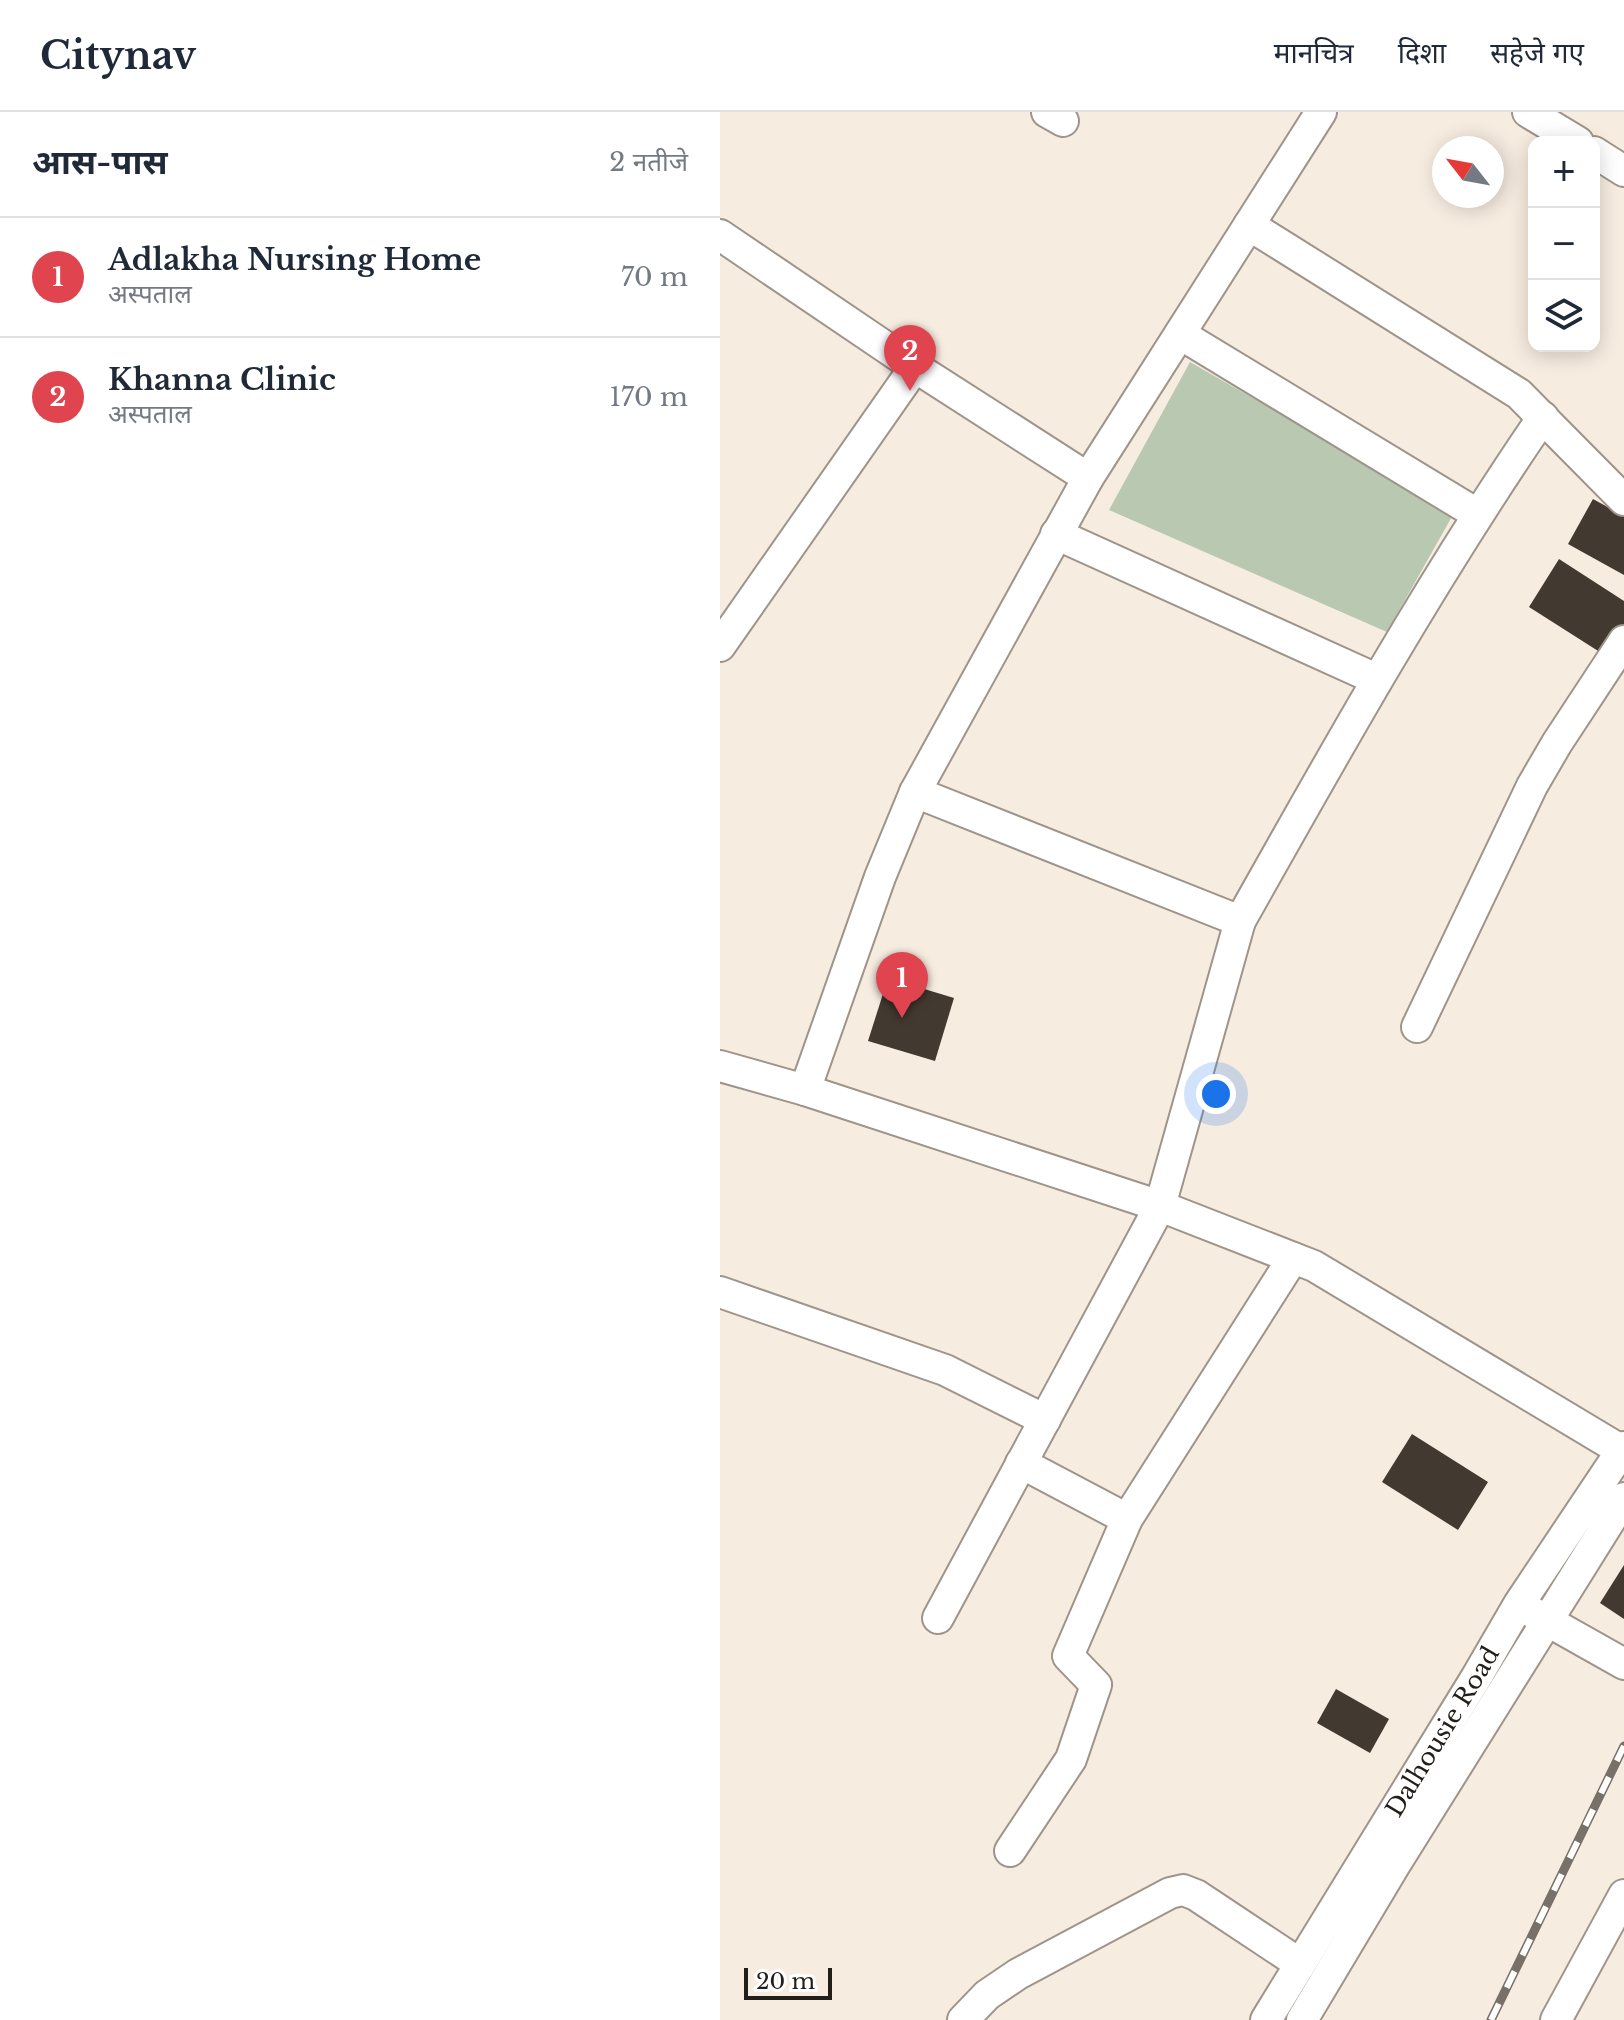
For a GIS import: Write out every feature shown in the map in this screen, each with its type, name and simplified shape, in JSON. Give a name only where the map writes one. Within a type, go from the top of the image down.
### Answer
[{"type":"street","points":[[805,1090],[880,877],[915,792],[1088,478],[1321,112]]},
{"type":"street","points":[[1528,112],[1568,136]]},
{"type":"street","points":[[1600,156],[1624,171]]},
{"type":"street","points":[[1249,225],[1519,394],[1624,500]]},
{"type":"street","points":[[720,235],[915,367],[1088,478]]},
{"type":"street","points":[[1180,334],[1477,514]]},
{"type":"street","points":[[720,646],[915,367]]},
{"type":"street","points":[[938,1618],[1160,1206],[1240,921],[1376,679],[1477,514],[1543,417]]},
{"type":"street","points":[[1056,534],[1376,679]]},
{"type":"street","points":[[1417,1027],[1532,786],[1624,641]]},
{"type":"street","points":[[915,792],[1240,921]]},
{"type":"street","points":[[720,1066],[805,1090],[1160,1206],[1314,1266],[1623,1450]]},
{"type":"street","points":[[1010,1851],[1071,1759],[1096,1685],[1068,1656],[1127,1519],[1293,1258]]},
{"type":"street","points":[[720,1292],[945,1370],[1045,1420]]},
{"type":"street","name":"Dalhousie Road","points":[[1266,2020],[1519,1604],[1623,1450]]},
{"type":"street","points":[[1021,1463],[1127,1519]]},
{"type":"street","name":"Dalhousie Road","points":[[1302,2020],[1394,1866],[1624,1498]]},
{"type":"street","points":[[1519,1604],[1624,1664]]},
{"type":"street","points":[[963,2020],[987,1995],[1018,1974],[1170,1893],[1183,1890],[1196,1895],[1300,1964]]},
{"type":"street","points":[[1566,2017],[1624,1895]]},
{"type":"green space","points":[[1190,362],[1454,513],[1387,632],[1109,510]]},
{"type":"building","points":[[1593,499],[1624,516],[1624,575],[1568,544]]},
{"type":"building","points":[[1559,559],[1624,601],[1624,627],[1606,656],[1529,607]]},
{"type":"building","points":[[888,978],[954,998],[935,1061],[868,1041]]},
{"type":"building","points":[[1412,1434],[1488,1482],[1458,1530],[1382,1482]]},
{"type":"building","points":[[1624,1565],[1624,1619],[1600,1603]]},
{"type":"building","points":[[1336,1689],[1389,1719],[1370,1753],[1317,1723]]},
{"type":"railway","points":[[1491,2020],[1624,1746]]},
{"type":"place","name":"Khanna Clinic","points":[[910,391]]},
{"type":"place","name":"Adlakha Nursing Home","points":[[902,1018]]}]
